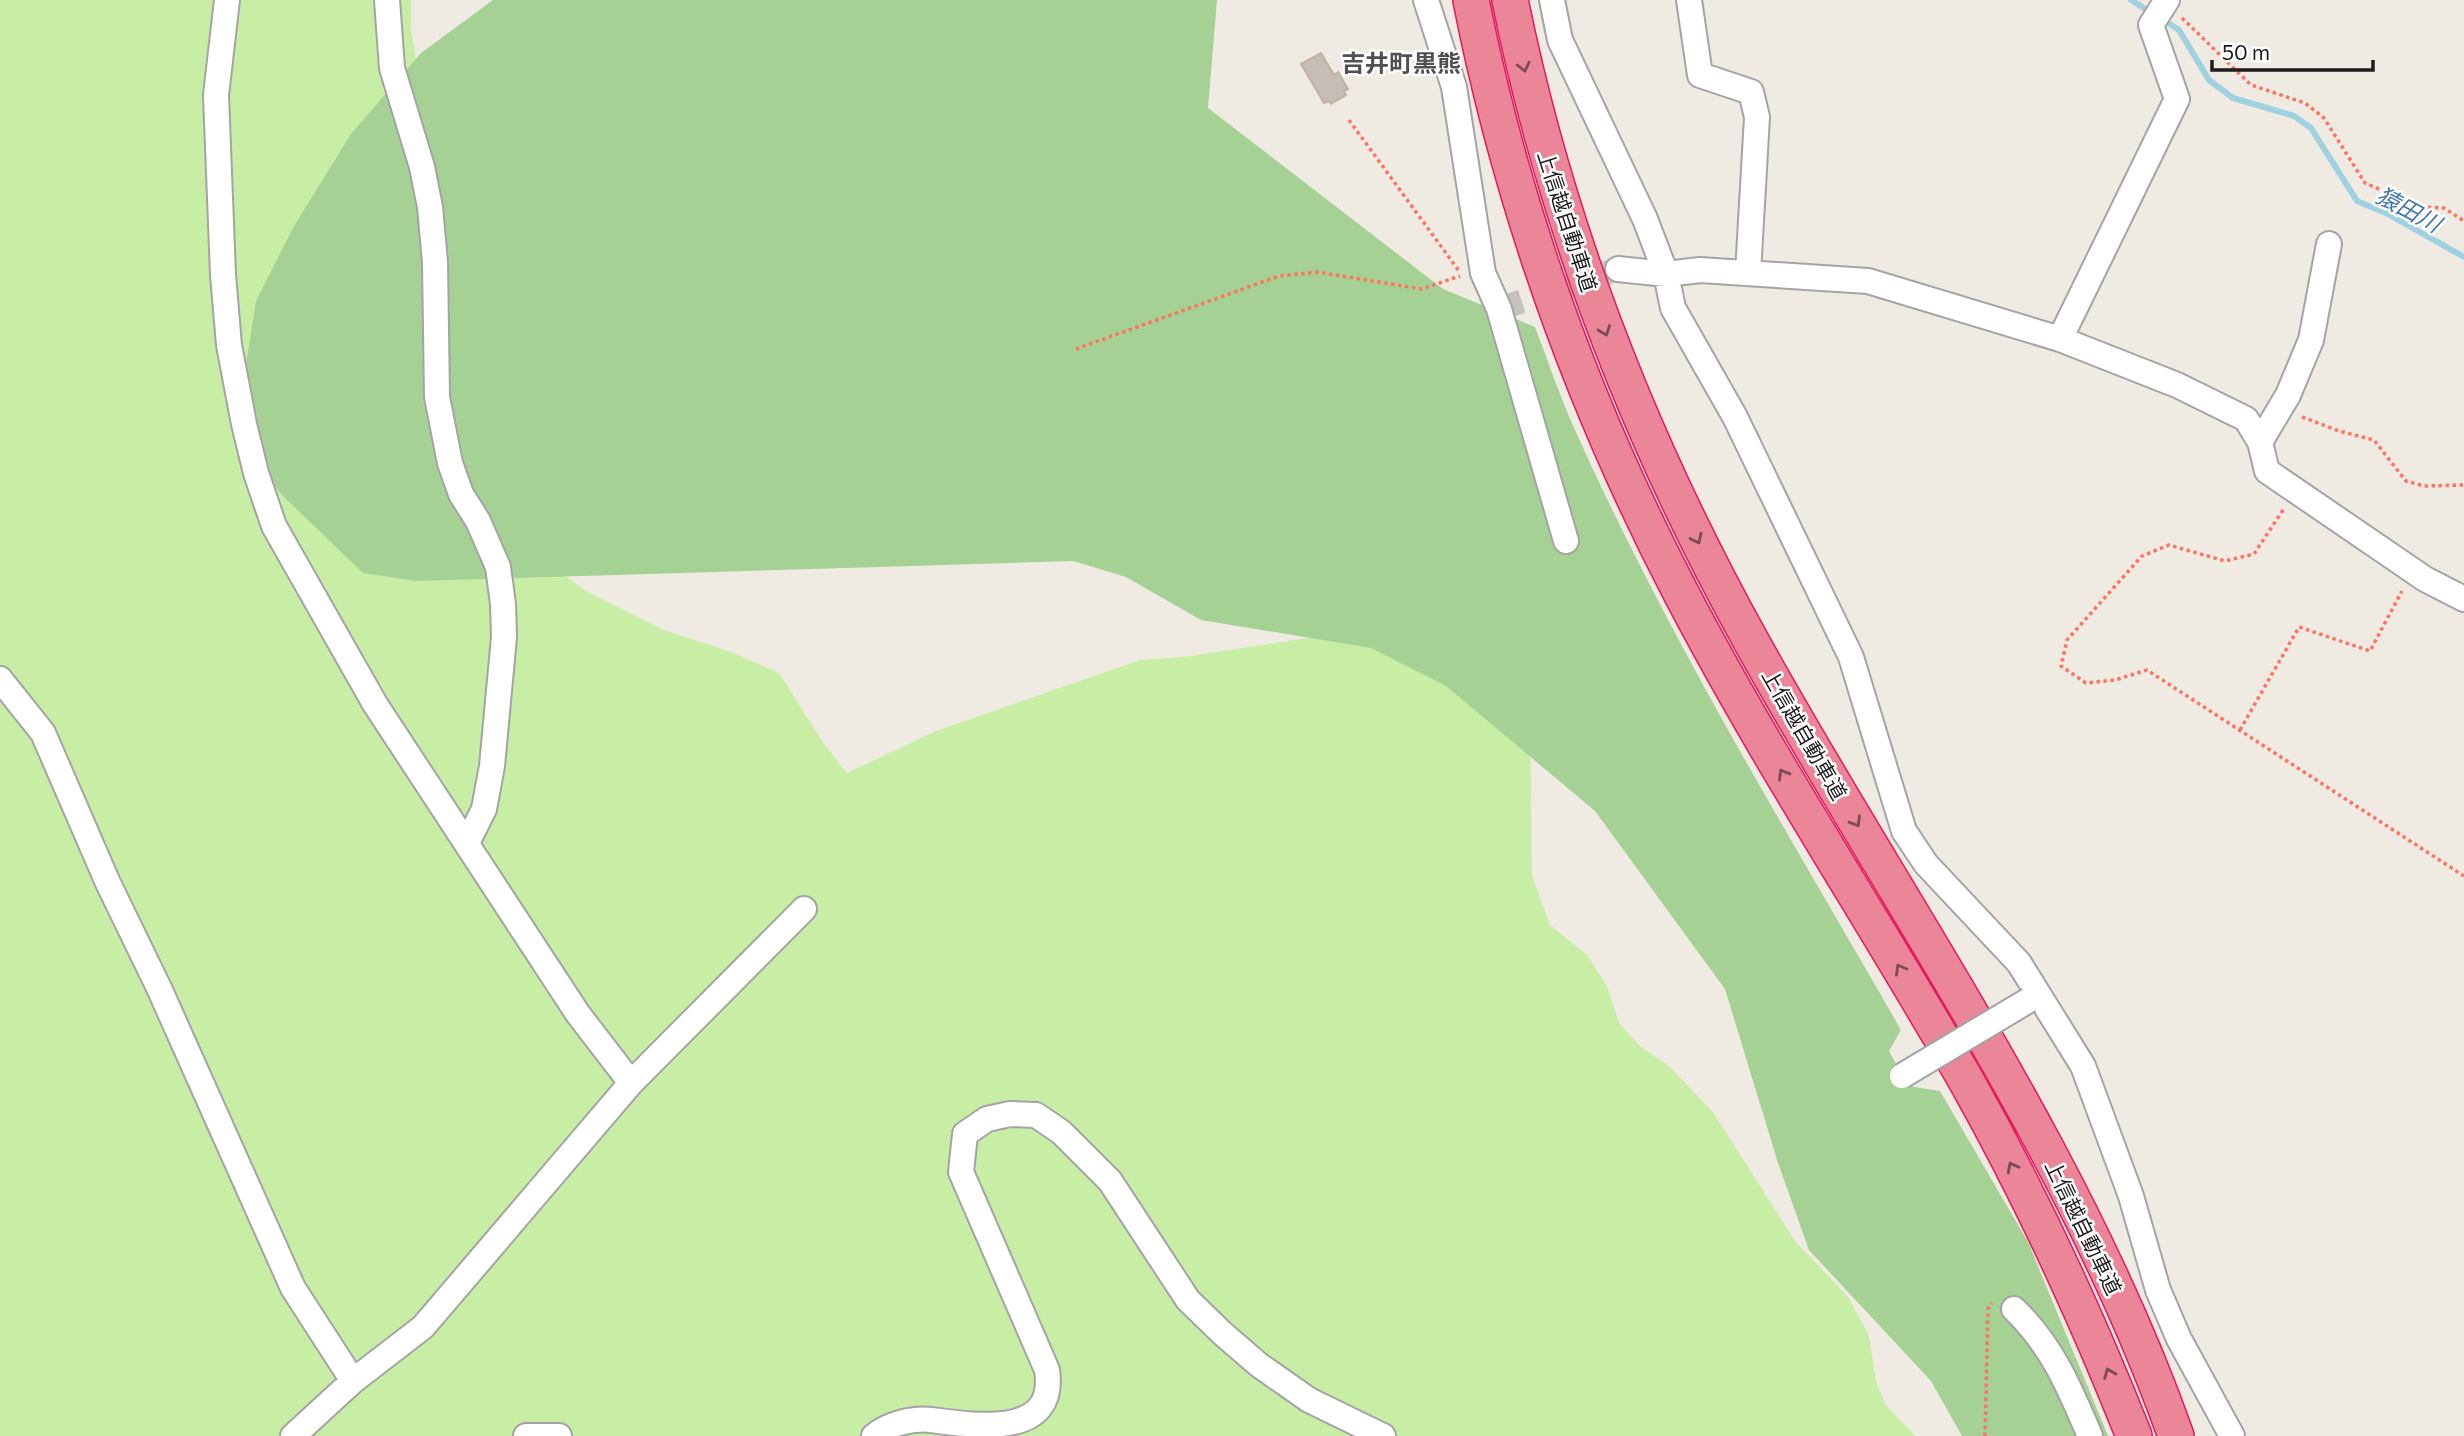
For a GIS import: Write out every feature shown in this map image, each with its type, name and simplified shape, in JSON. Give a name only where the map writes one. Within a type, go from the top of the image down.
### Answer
[{"type":"highway","name":"上信越自動車道","points":[[1471,0],[1507,157],[1532,238],[1590,396],[1636,503],[1725,674],[1947,1049],[2018,1177],[2101,1352],[2134,1436]]},
{"type":"highway","name":"上信越自動車道","points":[[1510,0],[1544,149],[1573,240],[1633,401],[1671,486],[1750,639],[1945,971],[2050,1157],[2132,1327],[2176,1436]]},
{"type":"street","points":[[227,0],[216,95],[223,275],[229,345],[256,473],[274,526],[376,704],[468,841],[578,1014],[631,1083]]},
{"type":"street","points":[[387,0],[392,68],[422,167],[430,207],[435,262],[437,397],[450,463],[461,494],[478,521],[498,567],[503,604],[504,637],[492,766],[484,809],[468,841]]},
{"type":"street","points":[[1426,0],[1454,87],[1483,273],[1499,309],[1566,541]]},
{"type":"street","points":[[1552,0],[1560,40],[1645,219],[1666,274],[1673,308],[1735,417],[1851,657],[1904,831],[1926,864],[2011,954],[2035,997],[2083,1066],[2130,1196],[2158,1290],[2179,1339],[2232,1436]]},
{"type":"street","points":[[1689,0],[1700,75],[1751,92],[1757,117],[1748,273]]},
{"type":"street","points":[[2060,339],[2176,99],[2151,25],[2166,0]]},
{"type":"street","points":[[2260,442],[2280,408],[2311,340],[2329,244]]},
{"type":"street","points":[[1619,269],[1666,274],[1700,270],[1868,281],[2060,339],[2177,386],[2246,419],[2260,442],[2267,471],[2413,571],[2464,599]]},
{"type":"street","points":[[0,679],[43,733],[70,789],[108,883],[159,988],[293,1288],[353,1381]]},
{"type":"street","points":[[293,1436],[353,1381],[423,1327],[631,1083],[804,909]]},
{"type":"street","points":[[1902,1076],[2035,997]]},
{"type":"street","points":[[874,1436],[900,1423],[929,1420],[971,1430],[1024,1430],[1038,1420],[1046,1407],[1050,1393],[1047,1370],[961,1172],[965,1134],[987,1119],[1010,1114],[1035,1115],[1069,1140],[1110,1181],[1188,1300],[1259,1365],[1309,1400],[1383,1436]]},
{"type":"street","points":[[2014,1309],[2032,1326],[2062,1370],[2090,1436]]},
{"type":"street","points":[[526,1436],[559,1436]]},
{"type":"path","points":[[2166,0],[2251,85],[2305,103],[2324,118],[2365,183],[2421,207],[2444,208],[2464,221]]},
{"type":"path","points":[[1076,349],[1279,276],[1317,272],[1422,289],[1462,275],[1349,120]]},
{"type":"path","points":[[2280,408],[2339,432],[2374,440],[2406,481],[2424,486],[2464,485]]},
{"type":"path","points":[[2296,491],[2254,554],[2225,561],[2169,545],[2142,556],[2067,640],[2061,666],[2086,683],[2115,680],[2147,670],[2464,876]]},
{"type":"path","points":[[2240,730],[2299,627],[2370,651],[2413,571]]},
{"type":"path","points":[[1986,1436],[1988,1309],[1994,1299],[2004,1300],[2014,1309]]},
{"type":"green space","points":[[0,0],[411,0],[411,30],[427,120],[517,541],[586,591],[664,630],[731,652],[779,673],[824,744],[847,773],[936,731],[1140,660],[1184,657],[1346,632],[1530,719],[1532,875],[1550,925],[1587,955],[1607,986],[1619,1023],[1641,1047],[1669,1066],[1713,1112],[1795,1241],[1849,1298],[1869,1336],[1876,1382],[1885,1404],[1915,1436],[0,1436]]},
{"type":"green space","points":[[493,0],[1217,0],[1208,108],[1443,289],[1535,327],[1575,430],[1649,584],[1730,734],[1901,1030],[1889,1051],[1908,1086],[1940,1091],[2028,1242],[2108,1436],[1962,1436],[1931,1381],[1809,1250],[1778,1163],[1725,989],[1595,811],[1446,686],[1371,648],[1201,620],[1126,577],[1073,561],[416,581],[363,573],[282,495],[246,446],[242,390],[256,301],[294,226],[351,134],[421,53]]},
{"type":"building","points":[[1321,53],[1334,75],[1338,72],[1348,89],[1344,91],[1346,95],[1331,104],[1329,101],[1324,103],[1301,64]]},
{"type":"waterway","name":"猿田川","points":[[2131,0],[2153,14]]},
{"type":"waterway","name":"猿田川","points":[[2162,19],[2179,30],[2209,80],[2233,98],[2294,116],[2311,128],[2357,201],[2386,213],[2464,257]]},
{"type":"tunnel","points":[[1499,309],[1618,269]]},
{"type":"district","name":"吉井町黒熊","points":[[1401,62]]}]
